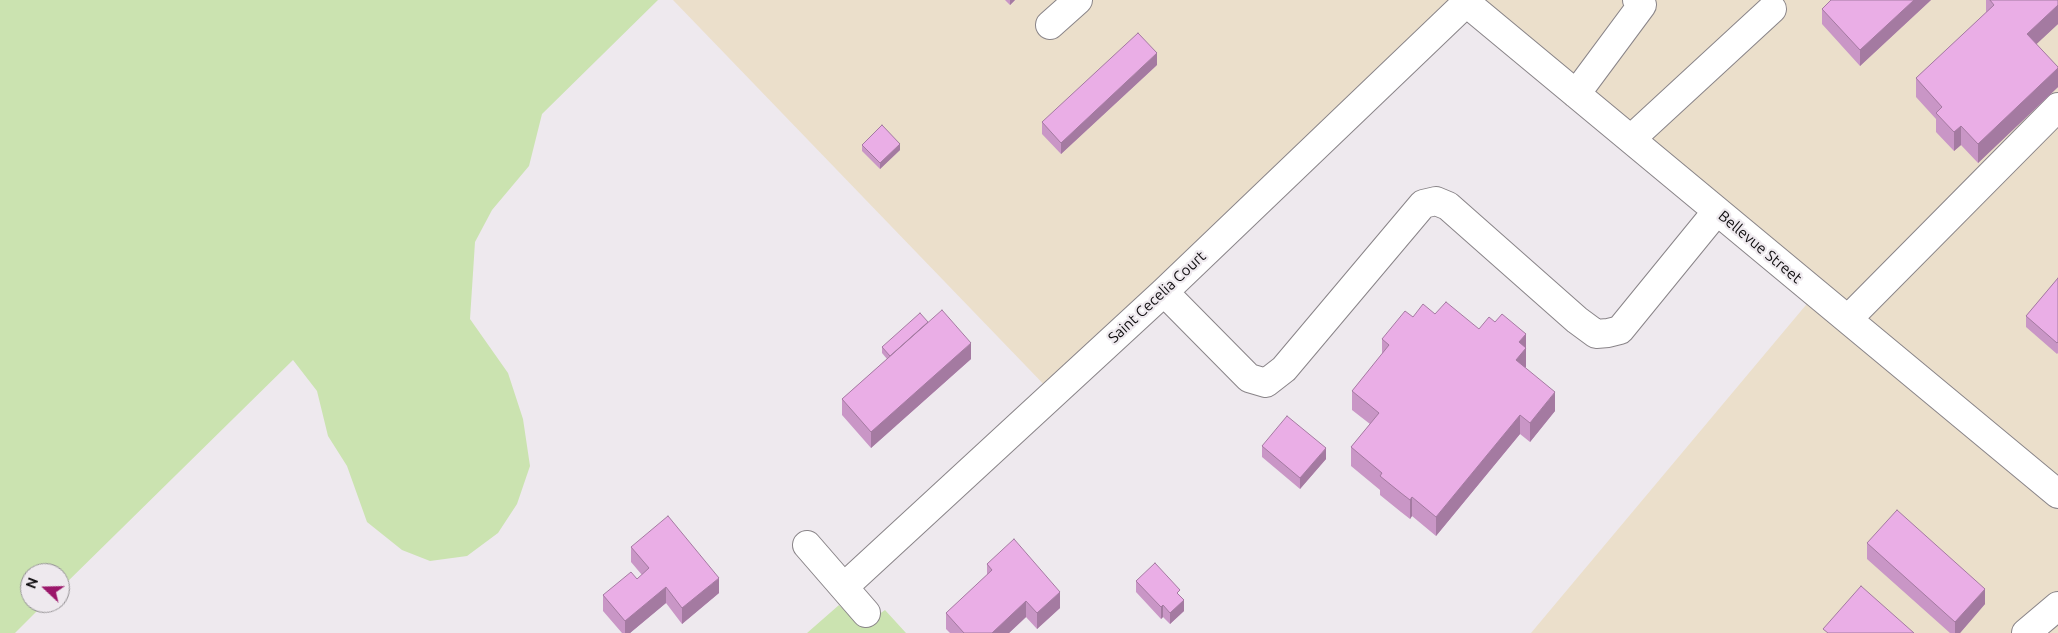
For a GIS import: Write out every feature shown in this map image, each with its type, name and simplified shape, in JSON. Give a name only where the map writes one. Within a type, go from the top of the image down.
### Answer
[{"type":"street","points":[[1050,25],[1078,0]]},
{"type":"street","points":[[1576,94],[1642,5],[1637,0]]},
{"type":"street","name":"Bellevue Street","points":[[1464,1],[2058,494]]},
{"type":"street","name":"Saint Cecelia Court","points":[[844,587],[1164,292],[1464,1]]},
{"type":"street","points":[[1631,139],[1772,9]]},
{"type":"street","points":[[1848,319],[2058,106]]},
{"type":"street","points":[[1164,292],[1249,378],[1266,383],[1284,369],[1423,204],[1436,201],[1448,206],[1577,320],[1596,334],[1608,333],[1620,330],[1717,211]]},
{"type":"street","points":[[806,545],[866,613]]},
{"type":"street","points":[[2026,633],[2058,606]]},
{"type":"shaded area","points":[[673,0],[2058,0],[2058,633],[1531,633],[1816,293],[1466,3],[1053,394]]},
{"type":"green space","points":[[0,0],[658,0],[542,114],[529,166],[492,210],[475,242],[470,319],[508,373],[523,419],[530,466],[517,504],[498,533],[467,556],[430,561],[402,550],[367,522],[347,466],[328,436],[317,391],[293,360],[70,579],[70,563],[20,563],[20,613],[35,613],[15,633],[0,633]]},
{"type":"green space","points":[[839,605],[861,627],[885,610],[906,633],[807,633]]},
{"type":"building","points":[[1831,0],[1914,0],[1860,50],[1822,9]]},
{"type":"building","points":[[1990,0],[2058,0],[2058,5],[2027,34],[2058,68],[1978,144],[1961,126],[1954,132],[1936,113],[1942,107],[1916,78],[1994,5]]},
{"type":"building","points":[[1138,33],[1157,53],[1061,143],[1042,122]]},
{"type":"building","points":[[882,125],[900,144],[880,163],[862,145]]},
{"type":"building","points":[[2058,278],[2058,342],[2057,343],[2026,316]]},
{"type":"building","points":[[1446,302],[1479,329],[1489,317],[1495,322],[1502,314],[1526,334],[1519,342],[1526,348],[1516,360],[1555,392],[1530,423],[1520,415],[1436,517],[1412,497],[1410,500],[1380,476],[1382,473],[1351,447],[1379,413],[1352,391],[1389,345],[1382,339],[1405,311],[1413,317],[1423,304],[1435,314]]},
{"type":"building","points":[[942,310],[971,343],[871,432],[842,399]]},
{"type":"building","points":[[920,313],[928,322],[890,356],[882,347]]},
{"type":"building","points":[[1287,416],[1326,448],[1300,478],[1262,446]]},
{"type":"building","points":[[1897,510],[1985,589],[1955,622],[1867,543]]},
{"type":"building","points":[[668,516],[719,578],[682,608],[666,587],[625,621],[603,595],[631,572],[637,579],[649,568],[631,547]]},
{"type":"building","points":[[1014,539],[1060,592],[1037,613],[1026,601],[992,633],[964,633],[946,613],[992,570],[987,564]]},
{"type":"building","points":[[1155,563],[1180,590],[1177,593],[1184,600],[1170,613],[1163,605],[1161,607],[1136,581]]},
{"type":"building","points":[[1861,586],[1914,633],[1828,633],[1823,629]]}]
